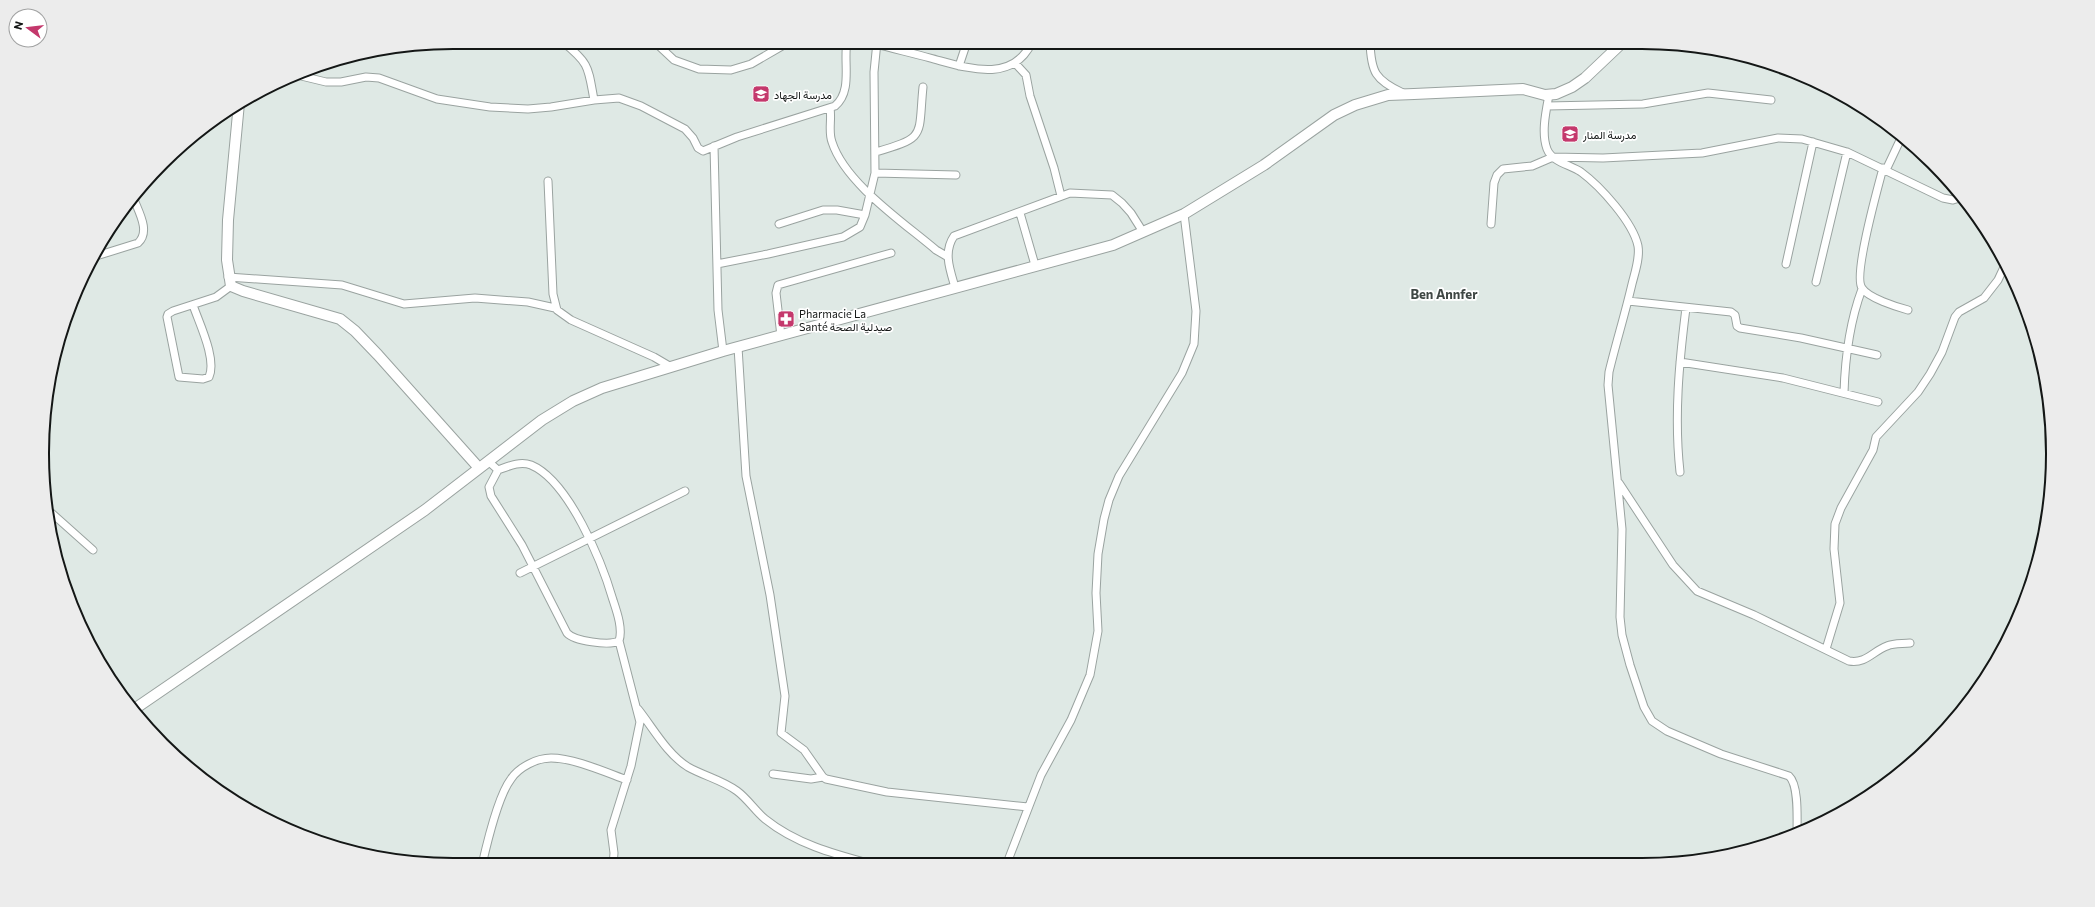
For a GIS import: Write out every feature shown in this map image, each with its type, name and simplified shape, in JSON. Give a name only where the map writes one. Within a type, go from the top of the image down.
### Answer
[{"type":"street","points":[[571,49],[585,62],[589,71],[594,100]]},
{"type":"street","points":[[662,49],[674,60],[698,69],[731,70],[751,64],[777,49]]},
{"type":"street","points":[[306,77],[326,82],[341,82],[366,77],[379,78],[437,99],[490,107],[528,109],[619,98],[641,106],[685,129],[700,150],[705,150],[737,137],[830,108],[839,102],[844,93],[846,49]]},
{"type":"street","points":[[716,264],[843,237],[860,227],[865,215],[875,173],[876,152],[874,72],[876,49]]},
{"type":"street","points":[[897,49],[968,68],[999,69],[1015,63],[1022,58],[1028,49]]},
{"type":"street","points":[[959,66],[965,49]]},
{"type":"street","points":[[1371,49],[1372,64],[1379,79],[1405,94]]},
{"type":"street","points":[[139,707],[425,510],[542,420],[573,401],[619,382],[723,351],[781,336],[955,286],[1113,245],[1184,214],[1264,165],[1334,115],[1370,99],[1405,94],[1523,89],[1549,95],[1560,94],[1572,87],[1613,49]]},
{"type":"street","points":[[1015,63],[1026,75],[1030,96],[1054,168],[1061,196]]},
{"type":"street","points":[[876,152],[903,143],[917,135],[920,128],[923,87]]},
{"type":"street","points":[[1547,106],[1644,104],[1708,94],[1771,100]]},
{"type":"street","points":[[1549,95],[1547,106],[1546,144],[1549,154],[1553,158],[1573,167],[1592,181],[1619,212],[1634,235],[1638,254],[1608,380],[1622,529],[1620,606],[1622,635],[1630,665],[1648,715],[1658,726],[1740,762],[1789,776],[1793,781],[1796,793],[1797,827]]},
{"type":"street","points":[[830,108],[832,119],[831,140],[839,158],[870,195],[936,250],[948,257]]},
{"type":"street","points":[[193,305],[209,349],[211,372],[209,377],[204,379],[179,377],[167,317],[168,314],[173,311],[216,297],[230,282],[228,220],[238,111]]},
{"type":"street","points":[[1491,224],[1494,183],[1503,169],[1532,166],[1553,158],[1603,158],[1702,153],[1778,138],[1794,138],[1846,152],[1943,198],[1956,199]]},
{"type":"street","points":[[1786,264],[1813,142]]},
{"type":"street","points":[[1844,393],[1848,348],[1862,289],[1859,278],[1863,252],[1884,169],[1899,142]]},
{"type":"street","points":[[714,146],[718,310],[723,351]]},
{"type":"street","points":[[1816,282],[1846,152]]},
{"type":"street","points":[[875,173],[956,175]]},
{"type":"street","points":[[548,181],[555,308]]},
{"type":"street","points":[[955,286],[948,257],[950,242],[954,236],[1070,193],[1112,195],[1122,202],[1143,232]]},
{"type":"street","points":[[101,254],[138,243],[143,238],[144,228],[135,204]]},
{"type":"street","points":[[779,224],[822,210],[837,210],[865,215]]},
{"type":"street","points":[[1020,212],[1035,265]]},
{"type":"street","points":[[1009,858],[1041,775],[1076,709],[1091,670],[1098,630],[1096,593],[1098,554],[1109,500],[1119,476],[1182,373],[1194,344],[1196,311],[1184,214]]},
{"type":"street","points":[[781,336],[776,294],[778,285],[891,253]]},
{"type":"street","points":[[1826,649],[1840,599],[1834,549],[1835,524],[1839,513],[1873,450],[1876,437],[1918,392],[1934,369],[1945,347],[1955,317],[1959,312],[1984,298],[1998,280],[2002,271]]},
{"type":"street","points":[[230,282],[342,285],[404,304],[475,298],[528,302],[555,308],[571,320],[654,357],[671,367]]},
{"type":"street","points":[[230,282],[243,291],[340,319],[355,331],[378,355],[480,468]]},
{"type":"street","points":[[1862,289],[1882,301],[1908,310]]},
{"type":"street","points":[[1628,301],[1731,312],[1735,315],[1736,325],[1740,328],[1801,338],[1877,355]]},
{"type":"street","points":[[1680,472],[1676,429],[1680,362],[1686,308]]},
{"type":"street","points":[[738,347],[746,476],[770,595],[785,696],[781,732],[784,736],[804,750],[823,777]]},
{"type":"street","points":[[1680,362],[1783,378],[1878,402]]},
{"type":"street","points":[[488,461],[498,470]]},
{"type":"street","points":[[613,858],[614,853],[611,830],[627,780],[639,732],[640,722],[638,709],[619,641],[620,626],[615,605],[605,572],[589,538],[560,490],[536,468],[523,464],[498,470],[489,487],[489,491],[533,566],[570,635],[576,638],[601,642],[619,641]]},
{"type":"street","points":[[1618,482],[1673,565],[1697,591],[1754,615],[1826,649],[1839,658],[1854,662],[1866,659],[1887,646],[1910,643]]},
{"type":"street","points":[[520,573],[685,491]]},
{"type":"street","points":[[54,514],[93,550]]},
{"type":"street","points":[[638,709],[668,749],[687,766],[738,791],[770,823],[804,843],[852,858]]},
{"type":"street","points":[[484,858],[507,786],[514,775],[527,766],[540,760],[561,760],[627,780]]},
{"type":"street","points":[[773,774],[811,779],[823,777],[887,792],[1028,807]]},
{"type":"place","name":"مدرسة الجهاد","points":[[761,94]]},
{"type":"place","name":"مدرسة المنار","points":[[1570,134]]},
{"type":"place","name":"Pharmacie La Santé صيدلية الصحة","points":[[786,319]]},
{"type":"district","name":"Ben Annfer","points":[[1444,294]]}]
